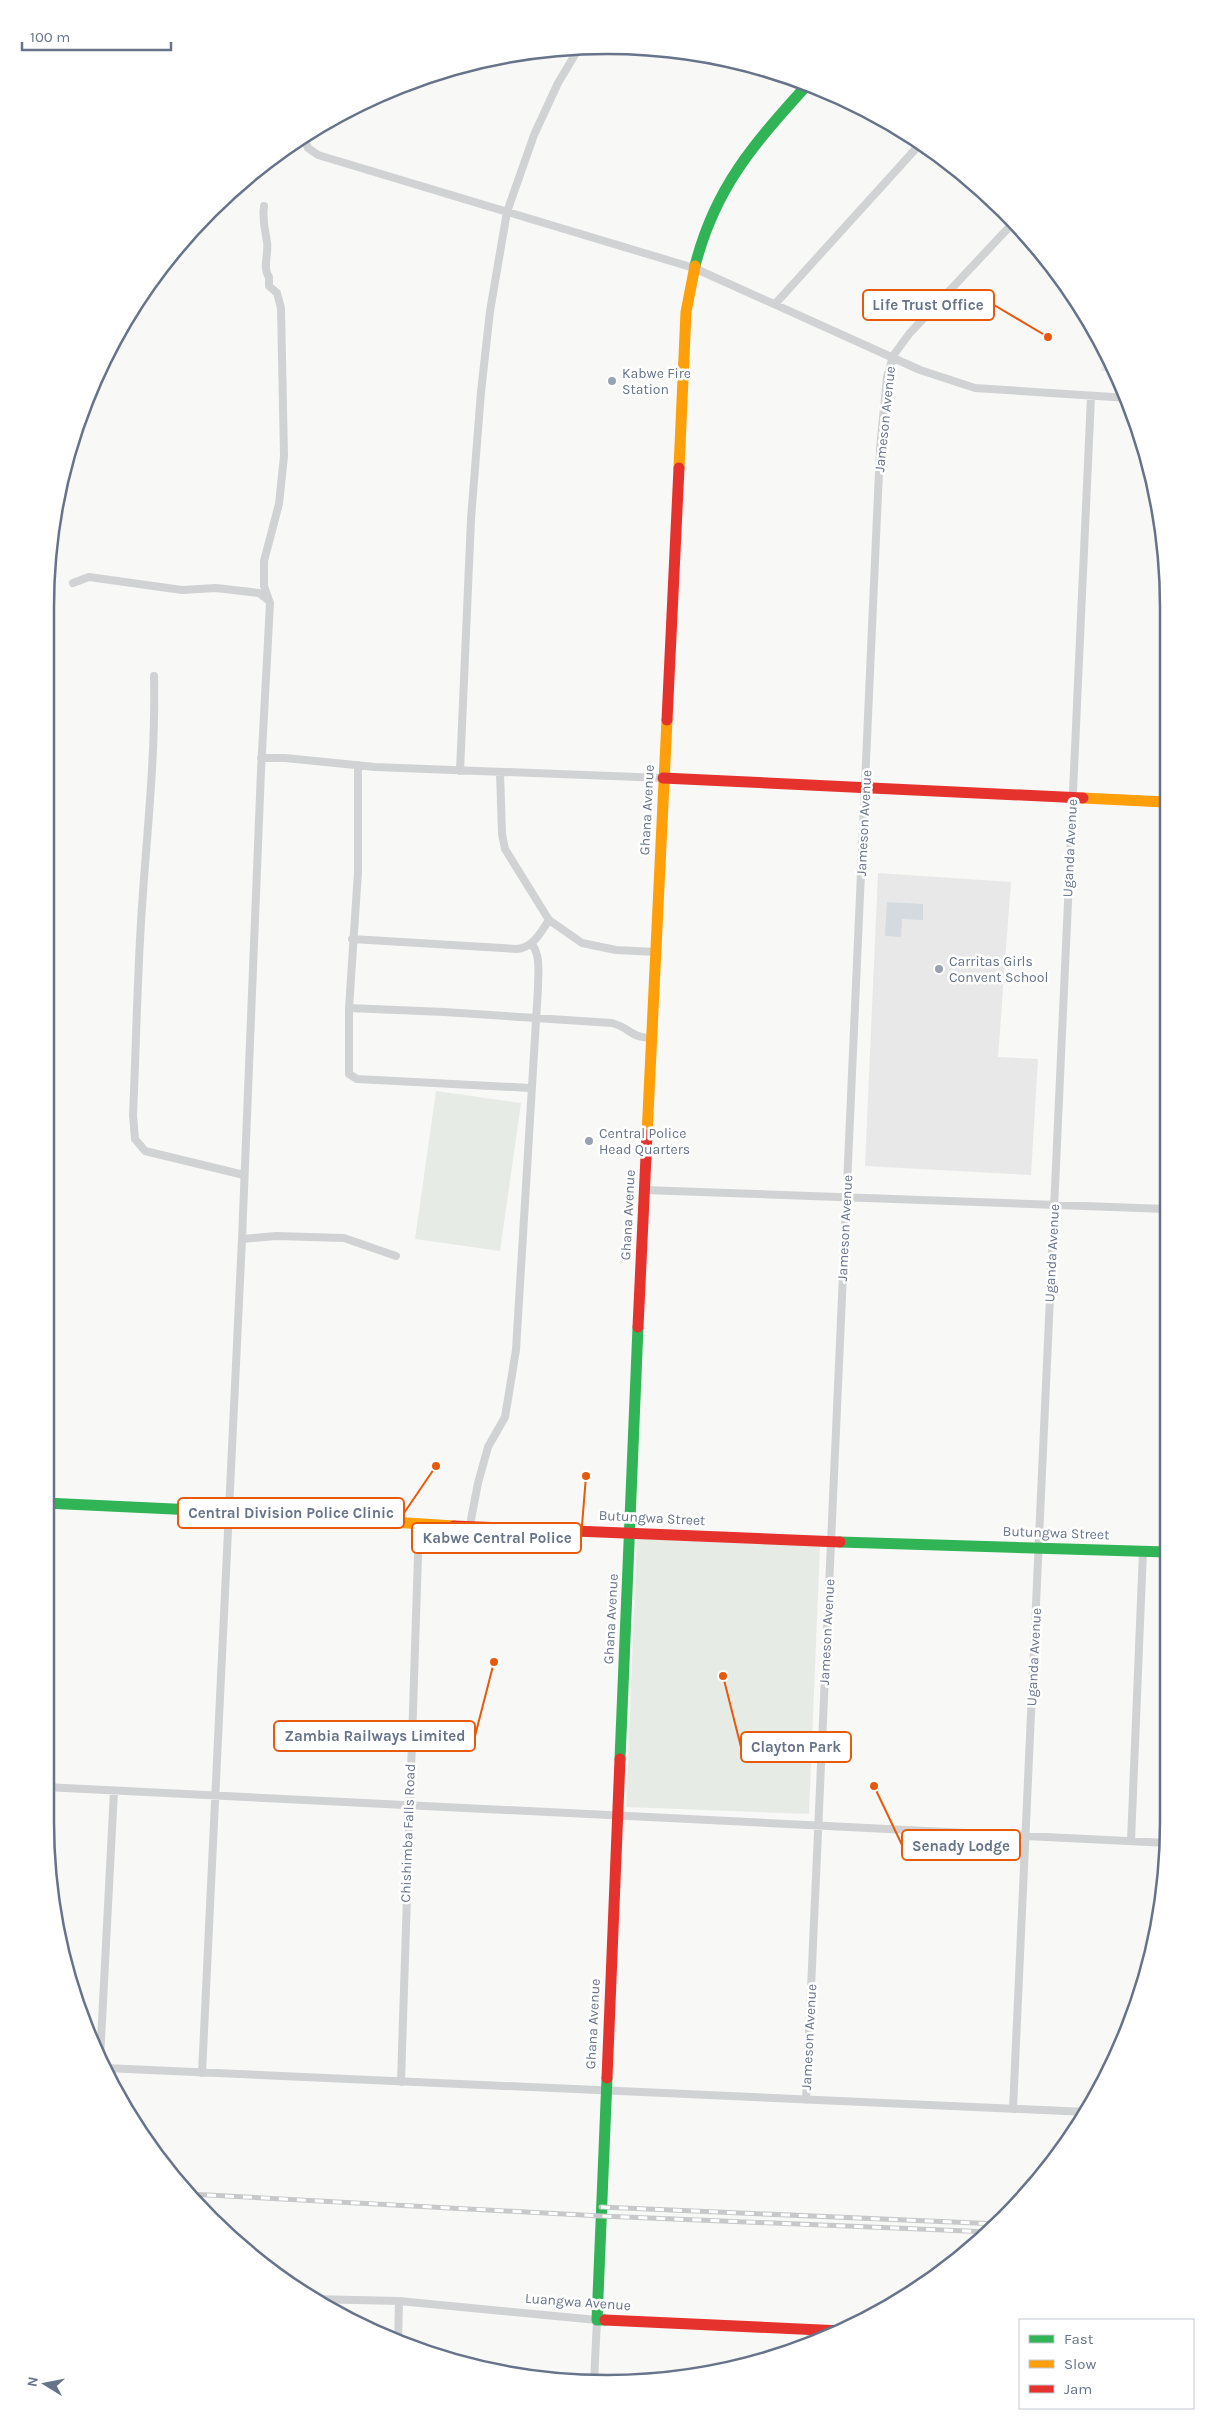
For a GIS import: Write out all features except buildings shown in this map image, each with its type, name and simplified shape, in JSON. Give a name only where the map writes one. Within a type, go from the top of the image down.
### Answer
[{"type":"main road","name":"Ghana Avenue","points":[[596,2320],[682,354],[686,312],[694,268],[709,220],[731,177],[803,90]]},
{"type":"main road","points":[[663,778],[1160,802]]},
{"type":"main road","name":"Butungwa Street","points":[[54,1503],[227,1511],[419,1524],[831,1542],[1160,1552]]},
{"type":"main road","name":"Luangwa Avenue","points":[[596,2320],[826,2330]]},
{"type":"street","points":[[460,771],[471,518],[481,392],[490,311],[507,212],[534,135],[558,83],[575,55]]},
{"type":"street","points":[[306,143],[308,148],[318,155],[694,268],[776,303],[920,370],[975,388],[1119,398]]},
{"type":"street","points":[[776,303],[915,148]]},
{"type":"street","points":[[202,2073],[227,1511],[242,1239],[261,758],[270,602],[264,586],[264,561],[279,504],[284,456],[281,308],[277,293],[269,286],[269,277],[266,273],[268,243],[263,228],[264,206]]},
{"type":"street","points":[[892,356],[909,334],[1009,227]]},
{"type":"street","name":"Jameson Avenue","points":[[806,2100],[880,449],[887,377],[892,356]]},
{"type":"street","name":"Uganda Avenue","points":[[1013,2109],[1091,397]]},
{"type":"street","points":[[73,583],[89,578],[182,590],[216,588],[259,593],[270,602]]},
{"type":"street","points":[[154,676],[155,711],[150,821],[141,921],[134,1105],[135,1139],[145,1151],[244,1175]]},
{"type":"street","points":[[261,758],[285,758],[358,765],[460,771],[663,778]]},
{"type":"street","points":[[358,765],[358,872],[352,939],[347,1069],[353,1078],[531,1088]]},
{"type":"street","points":[[500,772],[502,834],[505,849],[549,920],[582,943],[616,950],[656,952]]},
{"type":"street","points":[[352,939],[516,949],[525,948],[532,944],[549,920]]},
{"type":"street","points":[[470,1525],[478,1483],[488,1447],[505,1417],[516,1350],[538,962],[537,952],[532,944]]},
{"type":"street","points":[[349,1008],[612,1022],[620,1025],[638,1038],[652,1038]]},
{"type":"street","points":[[644,1190],[1160,1209]]},
{"type":"street","points":[[242,1239],[276,1236],[344,1238],[396,1256]]},
{"type":"street","name":"Chishimba Falls Road","points":[[401,2082],[419,1524]]},
{"type":"street","points":[[1131,1841],[1144,1551]]},
{"type":"street","points":[[54,1788],[1159,1842]]},
{"type":"street","points":[[101,2044],[114,1791]]},
{"type":"street","points":[[112,2068],[1078,2112]]},
{"type":"street","name":"Luangwa Avenue","points":[[327,2299],[399,2301],[596,2320]]},
{"type":"street","points":[[398,2334],[399,2301]]},
{"type":"street","name":"Ghana Avenue","points":[[594,2375],[596,2320]]},
{"type":"street","points":[[810,2336],[811,2329]]},
{"type":"shaded area","points":[[1103,362],[1107,371],[1101,371]]},
{"type":"shaded area","name":"Carritas Girls Convent School","points":[[878,873],[1011,882],[998,1057],[1038,1059],[1031,1175],[865,1166]]},
{"type":"shaded area","points":[[887,902],[923,904],[923,920],[902,919],[901,937],[885,936]]},
{"type":"shaded area","points":[[436,1091],[521,1103],[500,1251],[415,1239]]},
{"type":"shaded area","points":[[637,1539],[820,1546],[809,1814],[626,1807]]},
{"type":"railway","points":[[198,2194],[601,2216],[979,2231]]},
{"type":"railway","points":[[601,2207],[987,2223]]},
{"type":"traffic: fast","points":[[695,266],[703,238],[725,190],[754,147],[803,90]]},
{"type":"traffic: fast","points":[[620,1759],[638,1327]]},
{"type":"traffic: fast","points":[[54,1503],[237,1512]]},
{"type":"traffic: fast","points":[[840,1542],[1160,1552]]},
{"type":"traffic: fast","points":[[605,2320],[597,2320],[607,2078]]},
{"type":"traffic: slow","points":[[679,468],[686,312],[695,266]]},
{"type":"traffic: slow","points":[[647,1135],[667,720]]},
{"type":"traffic: slow","points":[[1083,798],[1160,802]]},
{"type":"traffic: slow","points":[[237,1512],[454,1526]]},
{"type":"traffic: jam","points":[[667,720],[679,468]]},
{"type":"traffic: jam","points":[[663,778],[1083,798]]},
{"type":"traffic: jam","points":[[638,1327],[647,1135]]},
{"type":"traffic: jam","points":[[454,1526],[840,1542]]},
{"type":"traffic: jam","points":[[607,2078],[620,1759]]},
{"type":"traffic: jam","points":[[605,2320],[825,2330]]},
{"type":"place","name":"Life Trust Office","points":[[1048,337]]},
{"type":"place","name":"Kabwe Fire Station","points":[[612,381]]},
{"type":"place","name":"Carritas Girls Convent School","points":[[939,969]]},
{"type":"place","name":"Central Police Head Quarters","points":[[589,1141]]},
{"type":"place","name":"Central Division Police Clinic","points":[[436,1466]]},
{"type":"place","name":"Kabwe Central Police","points":[[586,1476]]},
{"type":"place","name":"Zambia Railways Limited","points":[[494,1662]]},
{"type":"place","name":"Clayton Park","points":[[723,1676]]},
{"type":"place","name":"Senady Lodge","points":[[874,1786]]}]
